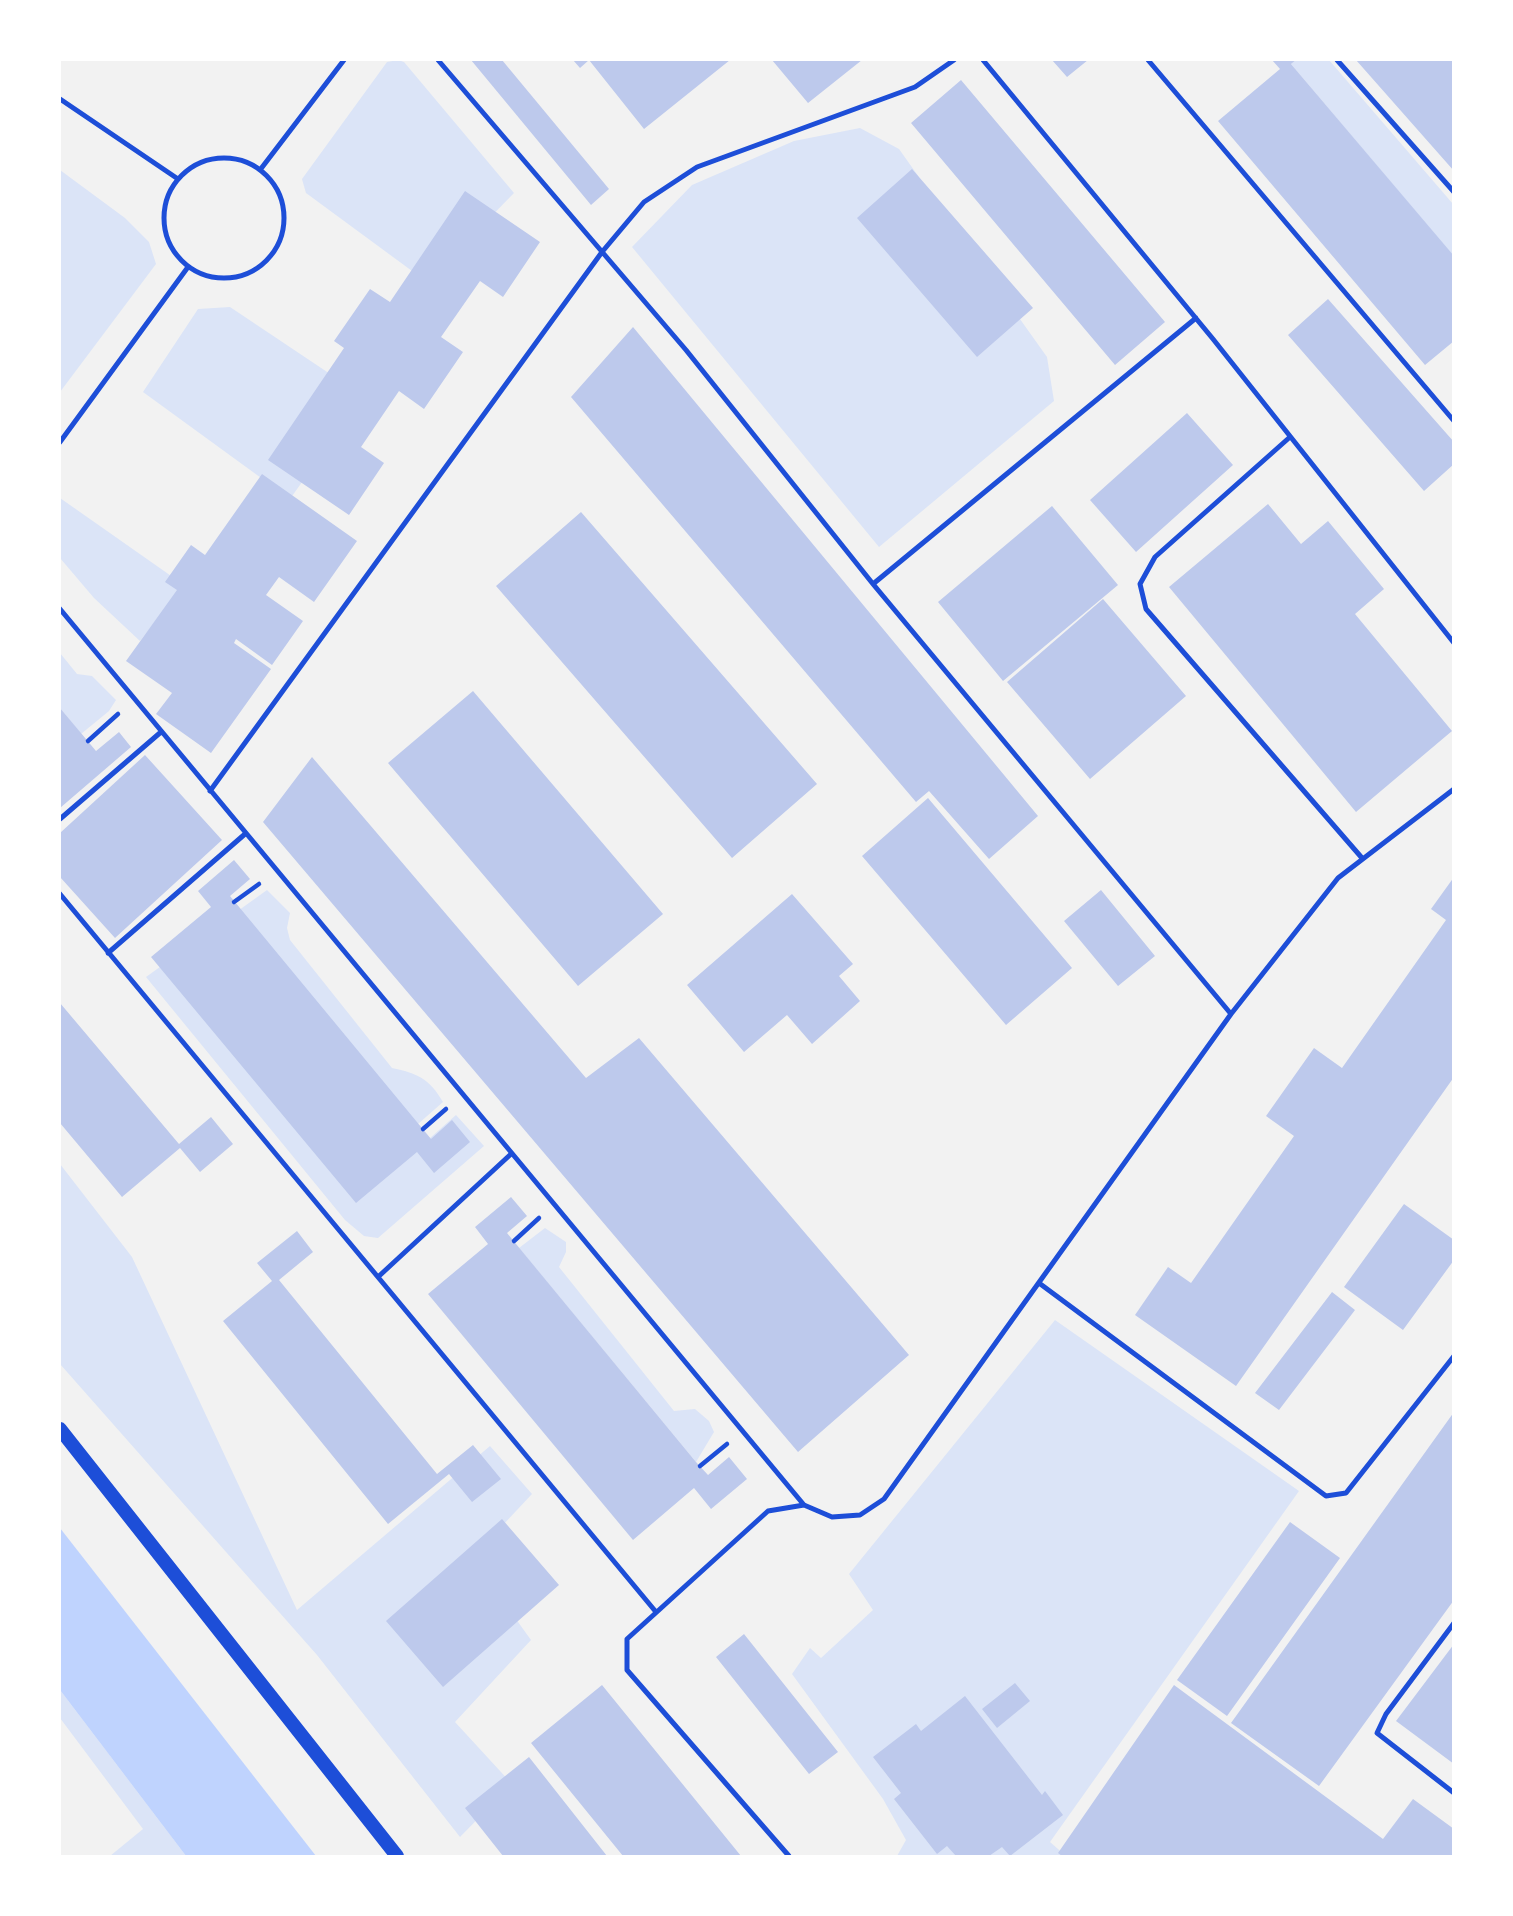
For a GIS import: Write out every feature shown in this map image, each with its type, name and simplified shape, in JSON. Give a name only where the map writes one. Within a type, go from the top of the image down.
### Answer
[{"type":"main road","points":[[60,1429],[397,1857]]},
{"type":"lane","points":[[260,170],[344,60]]},
{"type":"lane","points":[[438,60],[686,350],[873,584],[1231,1014]]},
{"type":"lane","points":[[209,791],[602,252],[644,202],[697,167],[915,87],[954,60]]},
{"type":"lane","points":[[982,60],[1196,318],[1454,643]]},
{"type":"lane","points":[[1148,60],[1454,421]]},
{"type":"lane","points":[[1337,60],[1454,192]]},
{"type":"lane","points":[[60,99],[178,179]]},
{"type":"lane","points":[[232,158],[260,170],[279,192],[284,211],[283,231],[275,250],[262,265],[235,277],[206,276],[188,267],[174,253],[166,235],[164,215],[167,196],[178,179],[193,166],[212,159],[232,158]]},
{"type":"lane","points":[[60,442],[188,267]]},
{"type":"lane","points":[[873,584],[1196,318]]},
{"type":"lane","points":[[1290,437],[1155,557],[1140,584],[1146,609],[1362,858]]},
{"type":"lane","points":[[60,609],[741,1432],[804,1505],[832,1517],[860,1515],[884,1499],[1231,1014],[1338,877],[1454,789]]},
{"type":"lane","points":[[60,818],[161,733]]},
{"type":"lane","points":[[108,953],[245,834]]},
{"type":"lane","points":[[60,894],[656,1612]]},
{"type":"lane","points":[[377,1277],[511,1154]]},
{"type":"lane","points":[[1039,1283],[1326,1496],[1346,1493],[1454,1356]]},
{"type":"lane","points":[[789,1857],[627,1670],[627,1639],[768,1511],[804,1505]]},
{"type":"lane","points":[[1454,1623],[1385,1714],[1377,1734],[1454,1793]]},
{"type":"path","points":[[88,741],[134,700]]},
{"type":"path","points":[[234,902],[276,871]]},
{"type":"path","points":[[423,1129],[463,1095]]},
{"type":"path","points":[[514,1241],[553,1205]]},
{"type":"path","points":[[701,1466],[741,1432]]},
{"type":"shaded area","points":[[1296,60],[1329,60],[1453,204],[1453,256],[1291,64]]},
{"type":"shaded area","points":[[387,62],[404,62],[514,193],[427,282],[306,193],[302,179]]},
{"type":"shaded area","points":[[860,128],[899,149],[1047,357],[1054,401],[879,547],[632,247],[692,185],[794,141]]},
{"type":"shaded area","points":[[60,170],[125,218],[149,242],[156,264],[60,392]]},
{"type":"shaded area","points":[[230,307],[363,396],[290,499],[143,392],[198,309]]},
{"type":"shaded area","points":[[60,498],[184,585],[140,641],[94,598],[60,558]]},
{"type":"shaded area","points":[[60,653],[77,674],[92,676],[116,700],[109,711],[81,734],[60,708]]},
{"type":"shaded area","points":[[267,890],[290,913],[287,928],[290,940],[392,1068],[422,1078],[438,1094],[443,1102],[418,1124],[430,1138],[456,1115],[484,1146],[378,1238],[364,1236],[345,1220],[146,977]]},
{"type":"shaded area","points":[[60,1164],[132,1257],[297,1610],[490,1446],[532,1494],[472,1558],[531,1640],[455,1722],[512,1784],[460,1837],[317,1655],[60,1364]]},
{"type":"shaded area","points":[[545,1228],[566,1242],[566,1252],[559,1267],[674,1411],[695,1409],[709,1421],[714,1432],[696,1462],[519,1248]]},
{"type":"shaded area","points":[[1055,1320],[1299,1491],[1050,1842],[1066,1856],[897,1856],[906,1840],[883,1799],[792,1674],[810,1648],[821,1658],[873,1610],[849,1574]]},
{"type":"shaded area","points":[[60,1690],[186,1856],[110,1856],[143,1829],[60,1718]]},
{"type":"water","points":[[60,1528],[316,1856],[186,1856],[60,1690]]},
{"type":"building","points":[[471,60],[502,60],[609,189],[591,205]]},
{"type":"building","points":[[573,60],[589,60],[580,68]]},
{"type":"building","points":[[589,60],[730,60],[644,129]]},
{"type":"building","points":[[772,60],[862,60],[808,103]]},
{"type":"building","points":[[1052,60],[1088,60],[1067,77]]},
{"type":"building","points":[[1272,60],[1296,60],[1291,64],[1454,256],[1454,341],[1425,365],[1218,121],[1280,69]]},
{"type":"building","points":[[1356,60],[1454,60],[1454,171]]},
{"type":"building","points":[[961,80],[1165,322],[1115,365],[911,123]]},
{"type":"building","points":[[912,169],[1033,308],[977,357],[857,218]]},
{"type":"building","points":[[465,191],[540,242],[503,297],[480,281],[441,337],[463,352],[424,409],[399,391],[361,447],[384,463],[349,515],[268,460],[344,348],[334,341],[370,289],[390,302]]},
{"type":"building","points":[[1328,299],[1454,442],[1454,464],[1424,491],[1288,335]]},
{"type":"building","points":[[633,327],[1038,816],[989,859],[929,791],[916,802],[571,397]]},
{"type":"building","points":[[1187,413],[1233,465],[1136,552],[1090,500]]},
{"type":"building","points":[[262,474],[357,541],[314,602],[279,577],[266,595],[303,621],[272,665],[236,639],[234,643],[271,669],[211,753],[156,714],[172,693],[126,661],[177,590],[165,582],[191,545],[205,555]]},
{"type":"building","points":[[1268,504],[1301,544],[1328,521],[1384,589],[1355,614],[1452,731],[1356,812],[1169,587]]},
{"type":"building","points":[[1052,506],[1118,585],[1003,681],[938,602]]},
{"type":"building","points":[[581,512],[817,784],[732,858],[496,586]]},
{"type":"building","points":[[1103,599],[1186,696],[1090,779],[1007,682]]},
{"type":"building","points":[[473,691],[663,914],[578,986],[388,763]]},
{"type":"building","points":[[60,708],[96,751],[119,732],[131,747],[60,808]]},
{"type":"building","points":[[145,755],[222,840],[115,938],[60,877],[60,833]]},
{"type":"building","points":[[312,757],[586,1078],[639,1038],[909,1355],[798,1452],[263,822]]},
{"type":"building","points":[[928,798],[1072,968],[1006,1025],[862,856]]},
{"type":"building","points":[[234,860],[250,879],[230,896],[431,1139],[452,1120],[470,1142],[434,1173],[417,1152],[356,1203],[151,957],[211,907],[198,891]]},
{"type":"building","points":[[1454,877],[1454,1077],[1236,1386],[1135,1315],[1168,1267],[1191,1283],[1294,1136],[1266,1116],[1314,1048],[1342,1068],[1446,920],[1431,909]]},
{"type":"building","points":[[1101,890],[1155,956],[1118,986],[1064,921]]},
{"type":"building","points":[[792,894],[853,964],[839,976],[860,1001],[812,1044],[787,1015],[744,1052],[687,985]]},
{"type":"building","points":[[60,1003],[179,1144],[211,1117],[233,1144],[200,1172],[180,1148],[122,1197],[60,1123]]},
{"type":"building","points":[[511,1197],[527,1216],[507,1233],[696,1462],[708,1475],[729,1457],[747,1479],[711,1509],[694,1488],[633,1540],[428,1294],[488,1244],[475,1227]]},
{"type":"building","points":[[1404,1204],[1454,1240],[1454,1260],[1403,1330],[1344,1287]]},
{"type":"building","points":[[297,1231],[313,1252],[279,1280],[437,1474],[473,1445],[501,1479],[472,1502],[449,1474],[388,1524],[223,1321],[272,1281],[257,1263]]},
{"type":"building","points":[[1332,1292],[1355,1310],[1279,1410],[1255,1393]]},
{"type":"building","points":[[1454,1412],[1454,1600],[1319,1786],[1231,1723]]},
{"type":"building","points":[[502,1519],[559,1585],[443,1687],[386,1621]]},
{"type":"building","points":[[1290,1522],[1340,1558],[1227,1716],[1177,1680]]},
{"type":"building","points":[[744,1634],[838,1752],[809,1774],[716,1657]]},
{"type":"building","points":[[1454,1644],[1454,1764],[1396,1721]]},
{"type":"building","points":[[1015,1683],[1030,1701],[997,1728],[982,1709]]},
{"type":"building","points":[[602,1685],[741,1856],[623,1856],[531,1743]]},
{"type":"building","points":[[1174,1685],[1383,1839],[1413,1799],[1454,1829],[1454,1856],[1062,1856],[1058,1853]]},
{"type":"building","points":[[965,1696],[1042,1795],[1045,1791],[1063,1815],[1010,1856],[1002,1847],[989,1856],[956,1856],[947,1846],[937,1854],[894,1799],[901,1793],[873,1757],[916,1724],[921,1731]]},
{"type":"building","points":[[529,1757],[607,1856],[503,1856],[465,1808]]}]
